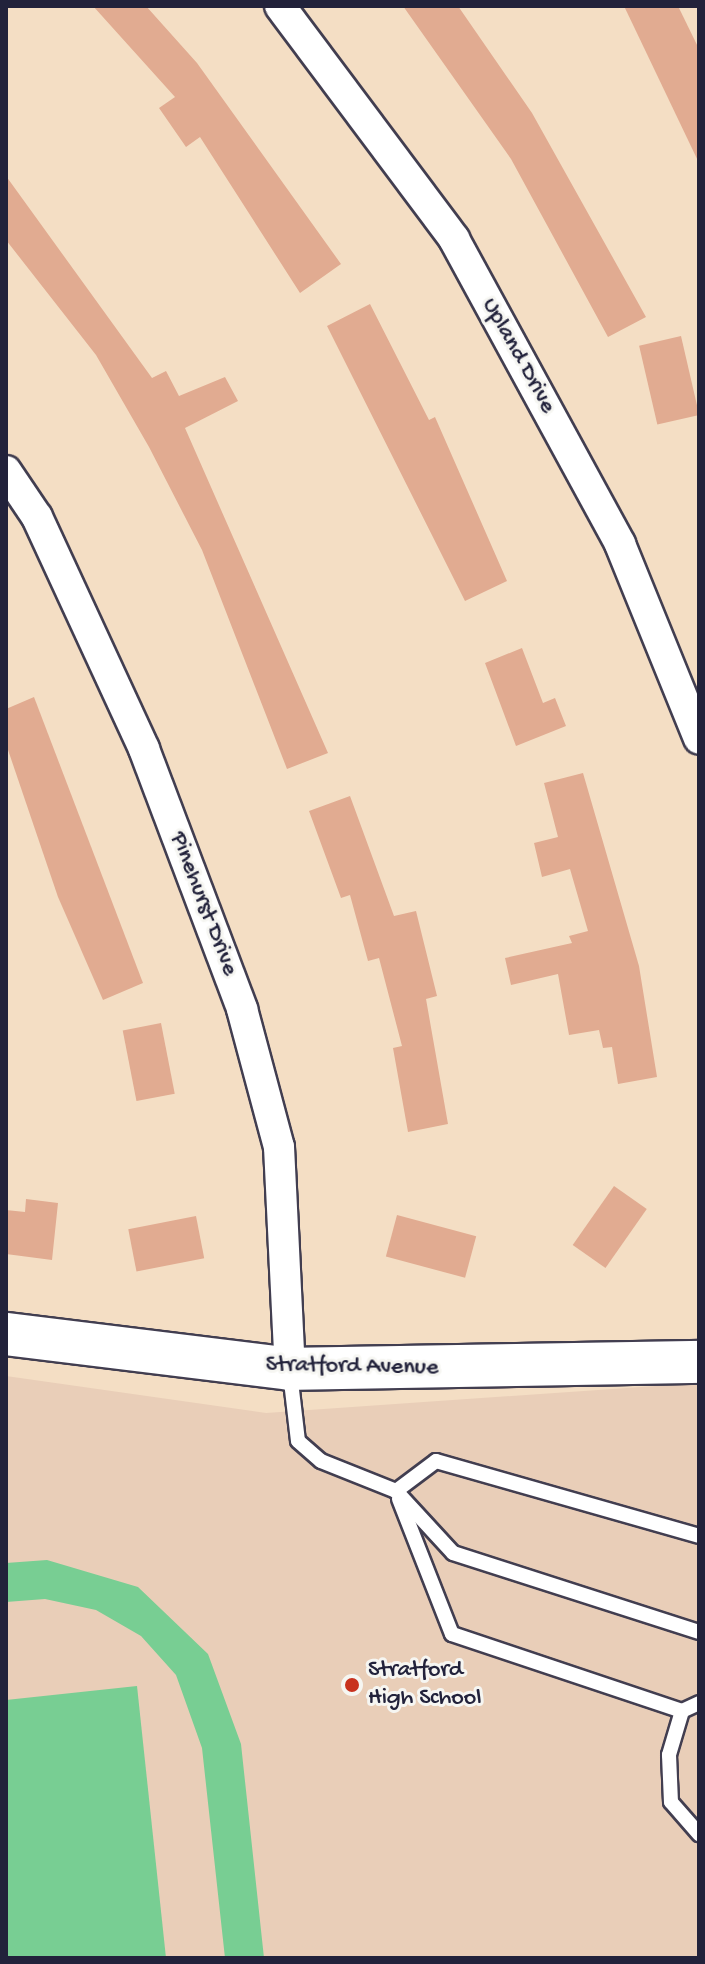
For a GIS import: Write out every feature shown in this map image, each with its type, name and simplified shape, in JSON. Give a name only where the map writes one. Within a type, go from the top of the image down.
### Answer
[{"type":"street","name":"Upland Drive","points":[[280,6],[454,239],[620,544],[699,739]]},
{"type":"street","name":"Pinehurst Drive","points":[[6,471],[37,517],[144,749],[242,1009],[279,1147],[290,1369]]},
{"type":"street","name":"Stratford Avenue","points":[[6,1334],[290,1369],[699,1362]]},
{"type":"lane","points":[[290,1369],[298,1441],[321,1461],[396,1491],[453,1553],[699,1632]]},
{"type":"lane","points":[[396,1491],[436,1461],[699,1536]]},
{"type":"lane","points":[[396,1491],[452,1634],[682,1711],[699,1703]]},
{"type":"lane","points":[[682,1711],[669,1755],[671,1802],[699,1834]]},
{"type":"shaded area","name":"Stratford High School","points":[[6,1376],[266,1413],[699,1383],[699,1958],[6,1958]]},
{"type":"green space","points":[[47,1560],[138,1587],[208,1654],[241,1744],[264,1958],[225,1958],[202,1748],[176,1675],[141,1636],[96,1610],[45,1599],[6,1602],[6,1563]]},
{"type":"green space","points":[[137,1686],[166,1958],[6,1958],[6,1700]]},
{"type":"building","points":[[93,6],[146,6],[197,63],[341,264],[300,293],[200,137],[186,147],[159,108],[175,97]]},
{"type":"building","points":[[403,6],[458,6],[532,113],[646,317],[608,337],[511,159]]},
{"type":"building","points":[[624,6],[678,6],[699,49],[699,163]]},
{"type":"building","points":[[6,176],[152,378],[166,371],[179,396],[225,377],[238,401],[185,428],[328,753],[287,769],[202,550],[149,447],[96,355],[6,240]]},
{"type":"building","points":[[370,304],[429,420],[435,417],[507,581],[465,601],[327,326]]},
{"type":"building","points":[[681,336],[699,415],[657,425],[639,346]]},
{"type":"building","points":[[522,648],[543,703],[555,698],[566,726],[516,746],[485,663]]},
{"type":"building","points":[[34,697],[143,983],[103,1000],[58,897],[6,744],[6,709]]},
{"type":"building","points":[[583,773],[639,966],[657,1077],[618,1084],[612,1047],[603,1048],[599,1030],[569,1035],[558,974],[511,985],[505,958],[572,943],[569,936],[588,931],[570,869],[542,877],[534,843],[558,837],[544,783]]},
{"type":"building","points":[[350,796],[394,916],[416,911],[437,996],[426,999],[448,1124],[408,1132],[393,1048],[402,1046],[379,958],[368,961],[350,895],[341,898],[309,811]]},
{"type":"building","points":[[161,1023],[175,1094],[136,1101],[123,1030]]},
{"type":"building","points":[[614,1186],[647,1209],[605,1268],[573,1245]]},
{"type":"building","points":[[26,1199],[58,1203],[52,1260],[6,1254],[6,1210],[25,1212]]},
{"type":"building","points":[[397,1215],[476,1236],[465,1278],[386,1257]]},
{"type":"building","points":[[196,1216],[204,1258],[136,1271],[128,1229]]},
{"type":"place","name":"Stratford High School","points":[[352,1685]]}]
